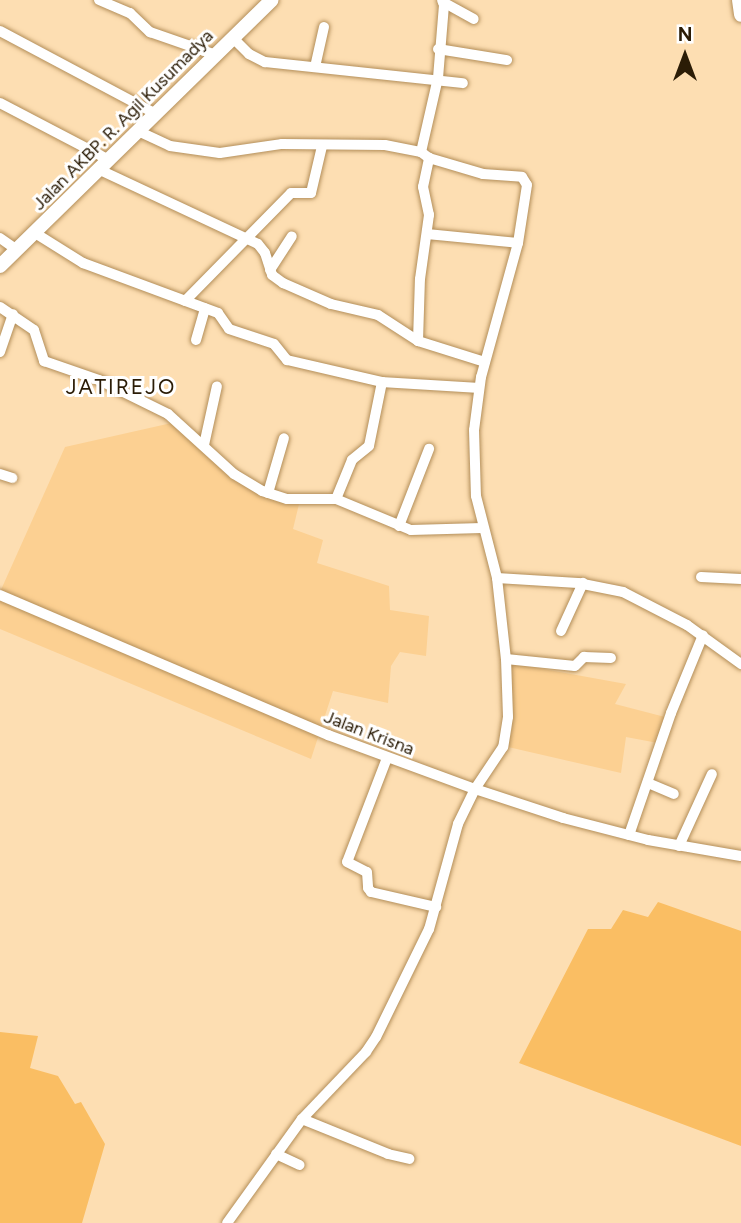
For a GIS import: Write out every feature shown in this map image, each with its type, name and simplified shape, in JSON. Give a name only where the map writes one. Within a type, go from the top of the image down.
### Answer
[{"type":"main road","name":"Jalan AKBP. R. Agil Kusumadya","points":[[0,266],[272,0]]},
{"type":"main road","points":[[739,0],[741,15]]},
{"type":"street","points":[[99,0],[130,13],[150,32],[216,55]]},
{"type":"street","points":[[418,341],[420,279],[429,209],[424,187],[425,155],[438,78],[443,1],[474,19]]},
{"type":"street","points":[[315,67],[324,27]]},
{"type":"street","points":[[0,31],[156,114]]},
{"type":"street","points":[[233,38],[257,59],[463,83]]},
{"type":"street","points":[[438,49],[508,60]]},
{"type":"street","points":[[0,103],[105,165],[262,248],[270,270],[283,283],[331,304],[378,315],[418,341],[485,362]]},
{"type":"street","points":[[138,131],[156,141],[202,152],[234,153],[282,144],[385,145],[483,174],[525,179],[527,185],[518,243],[479,388],[473,465],[482,528],[497,578],[506,659],[509,717],[503,747],[475,789],[455,833],[425,939],[376,1037],[366,1052],[302,1119],[227,1223]]},
{"type":"street","points":[[185,301],[291,193],[311,193],[322,146]]},
{"type":"street","points":[[35,233],[83,263],[218,313],[234,332],[274,344],[287,360],[382,382],[479,388]]},
{"type":"street","points":[[427,234],[518,243]]},
{"type":"street","points":[[270,270],[292,236]]},
{"type":"street","points":[[0,239],[17,250]]},
{"type":"street","points":[[0,307],[34,330],[40,355],[48,364],[99,380],[158,408],[204,444],[243,481],[268,493],[287,499],[335,499],[399,526],[419,531],[482,528]]},
{"type":"street","points":[[196,341],[205,308]]},
{"type":"street","points":[[0,352],[13,314]]},
{"type":"street","points":[[335,499],[352,460],[369,446],[382,382]]},
{"type":"street","points":[[204,444],[217,386]]},
{"type":"street","points":[[268,493],[284,438]]},
{"type":"street","points":[[399,526],[429,449]]},
{"type":"street","points":[[0,474],[12,478]]},
{"type":"street","points":[[701,577],[741,579]]},
{"type":"street","points":[[497,578],[583,583],[623,592],[654,605],[703,635],[741,664]]},
{"type":"street","points":[[561,631],[583,583]]},
{"type":"street","name":"Jalan Krisna","points":[[0,595],[387,758],[475,789],[563,818],[629,835],[741,856]]},
{"type":"street","points":[[629,835],[671,713],[703,635]]},
{"type":"street","points":[[506,659],[575,666],[584,657],[611,658]]},
{"type":"street","points":[[387,758],[347,862],[367,872],[368,888],[372,892],[436,907]]},
{"type":"street","points":[[679,846],[712,774]]},
{"type":"street","points":[[648,783],[674,794]]},
{"type":"street","points":[[302,1119],[388,1154],[409,1159]]},
{"type":"street","points":[[276,1154],[300,1165]]},
{"type":"shaded area","points":[[176,422],[241,482],[300,500],[293,529],[323,540],[317,563],[389,586],[390,610],[429,616],[426,656],[400,652],[391,666],[388,703],[333,691],[311,759],[0,629],[0,592],[65,447]]},
{"type":"shaded area","points":[[510,663],[626,684],[615,704],[665,717],[658,743],[626,737],[621,773],[508,747],[512,729]]},
{"type":"shaded area","points":[[658,902],[741,931],[741,1146],[519,1063],[588,929],[611,929],[623,910],[648,917]]},
{"type":"shaded area","points":[[0,1032],[38,1036],[30,1068],[58,1076],[75,1104],[81,1102],[105,1144],[82,1223],[0,1223]]},
{"type":"district","name":"JATIREJO","points":[[121,387]]}]
